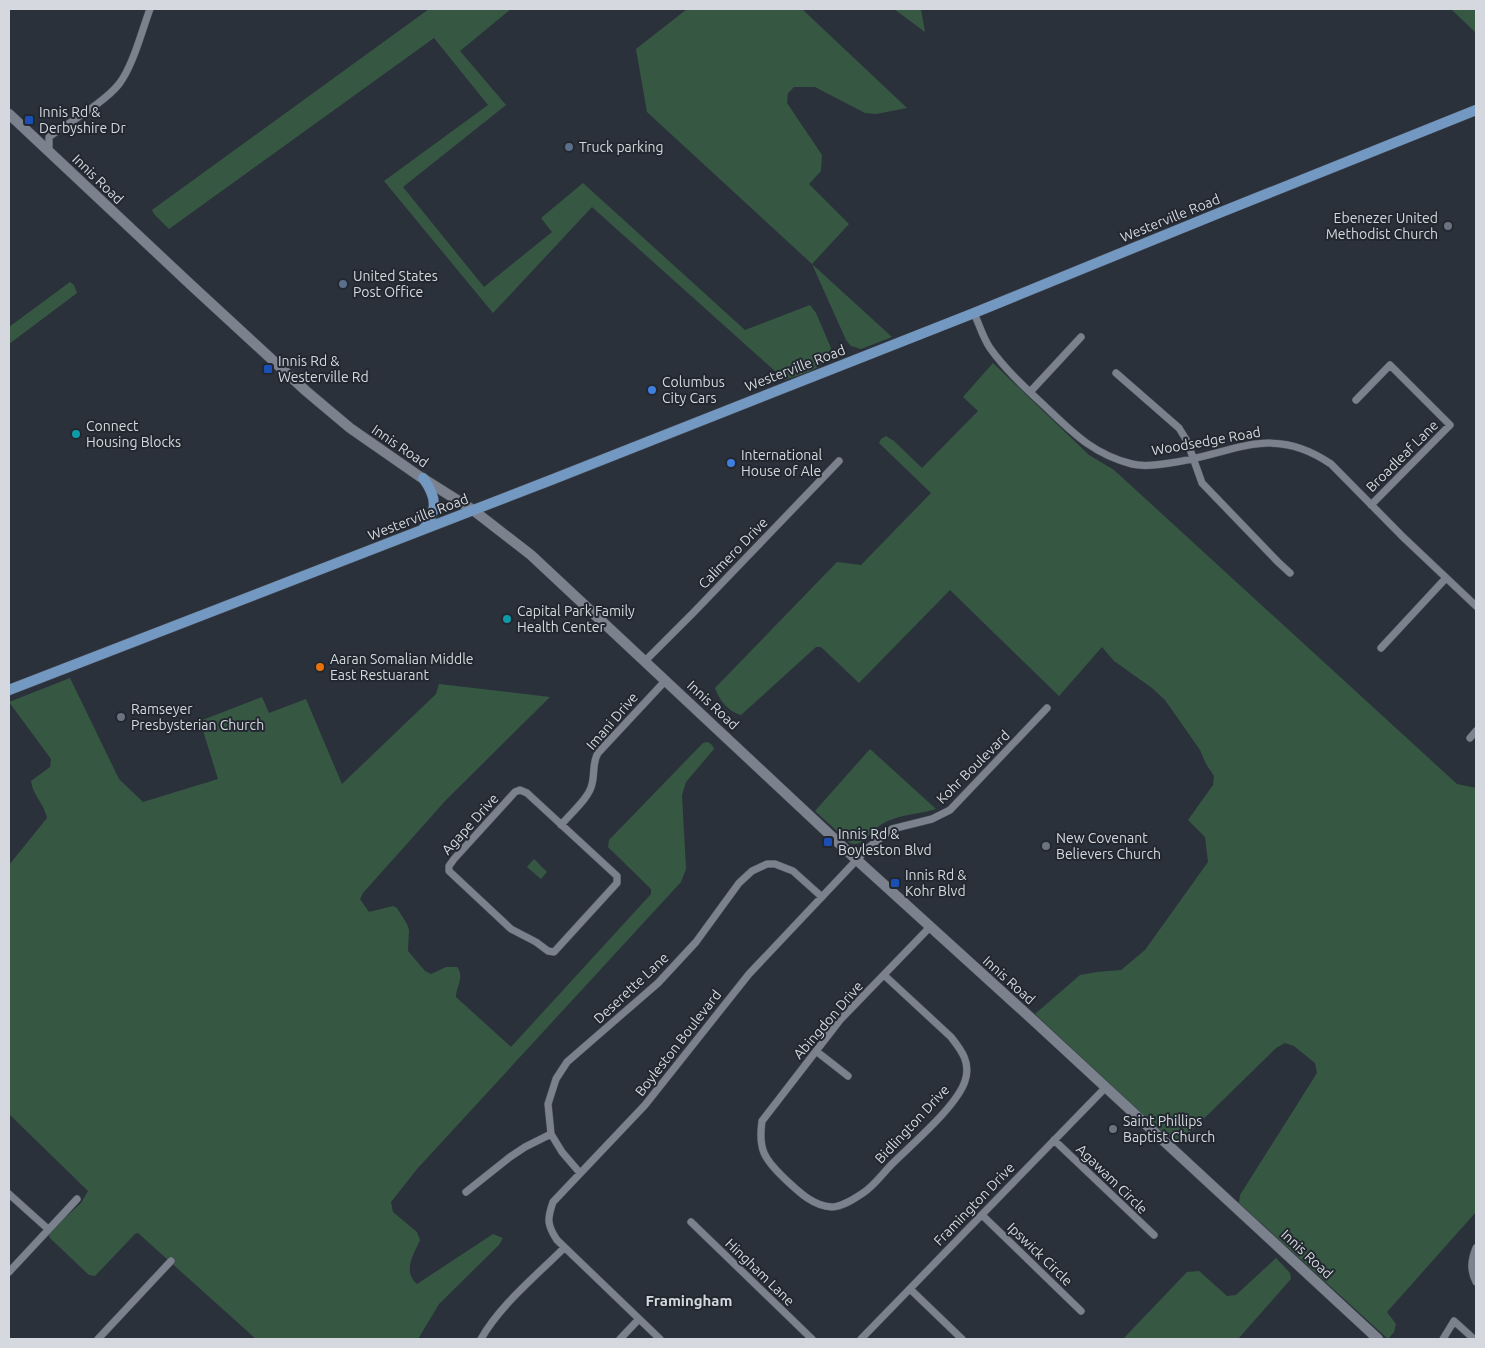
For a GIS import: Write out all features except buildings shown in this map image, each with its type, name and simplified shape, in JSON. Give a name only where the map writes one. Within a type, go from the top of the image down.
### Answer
[{"type":"main road","name":"Westerville Road","points":[[9,690],[974,313],[1476,110]]},
{"type":"main road","name":"Innis Road","points":[[9,114],[136,234],[350,428],[473,510],[531,555],[858,861],[1378,1339]]},
{"type":"main road","points":[[422,530],[434,512],[431,490],[423,478]]},
{"type":"street","points":[[49,151],[49,137],[104,97],[120,82],[127,70],[150,9]]},
{"type":"street","name":"Woodsedge Road","points":[[974,313],[989,346],[1011,374],[1091,447],[1112,458],[1134,465],[1158,465],[1233,447],[1271,443],[1286,444],[1318,455],[1331,464],[1476,606]]},
{"type":"street","points":[[1030,392],[1081,336]]},
{"type":"street","name":"Broadleaf Lane","points":[[1356,400],[1390,365],[1450,425],[1371,505]]},
{"type":"street","points":[[1116,373],[1178,428],[1187,441],[1202,483],[1290,573]]},
{"type":"street","name":"Calimero Drive","points":[[645,661],[839,461]]},
{"type":"street","points":[[1381,648],[1446,578]]},
{"type":"street","name":"Imani Drive","points":[[560,825],[590,791],[594,761],[598,753],[666,680]]},
{"type":"street","name":"Kohr Boulevard","points":[[858,861],[868,848],[892,829],[932,819],[950,810],[1048,708]]},
{"type":"street","points":[[1470,738],[1476,731]]},
{"type":"street","name":"Agape Drive","points":[[520,790],[528,793],[560,825],[617,876],[617,883],[554,952],[511,929],[451,875],[449,866],[454,858],[515,792],[520,790]]},
{"type":"street","name":"Boyleston Boulevard","points":[[660,1339],[557,1240],[550,1228],[548,1215],[553,1202],[645,1105],[749,974],[858,861]]},
{"type":"street","name":"Deserette Lane","points":[[580,1173],[562,1152],[551,1134],[548,1104],[556,1079],[567,1062],[658,983],[696,942],[739,883],[752,871],[767,864],[774,864],[793,871],[822,897]]},
{"type":"street","name":"Abingdon Drive","points":[[760,1138],[762,1121],[840,1020],[930,927]]},
{"type":"street","name":"Bidlington Drive","points":[[760,1138],[763,1154],[800,1194],[821,1205],[833,1207],[844,1204],[864,1193],[954,1102],[965,1081],[968,1065],[959,1047],[951,1037],[884,975]]},
{"type":"street","points":[[816,1051],[848,1076]]},
{"type":"street","name":"Framington Drive","points":[[861,1339],[1106,1087]]},
{"type":"street","points":[[466,1192],[510,1157],[551,1134]]},
{"type":"street","name":"Agawam Circle","points":[[1054,1140],[1154,1236]]},
{"type":"street","points":[[9,1194],[48,1229]]},
{"type":"street","points":[[9,1272],[77,1199]]},
{"type":"street","name":"Ipswick Circle","points":[[982,1215],[1081,1311]]},
{"type":"street","name":"Hingham Lane","points":[[691,1222],[812,1339]]},
{"type":"street","points":[[481,1339],[488,1327],[515,1297],[564,1248]]},
{"type":"street","points":[[1476,1248],[1472,1258],[1472,1274],[1476,1282]]},
{"type":"street","points":[[98,1339],[170,1261]]},
{"type":"street","points":[[910,1289],[962,1339]]},
{"type":"street","points":[[620,1339],[639,1319]]},
{"type":"street","points":[[1443,1339],[1454,1322],[1474,1339]]},
{"type":"green space","points":[[429,9],[511,9],[460,51],[506,105],[403,187],[484,287],[552,232],[541,218],[583,183],[745,330],[810,305],[816,313],[831,348],[826,361],[806,373],[785,380],[592,207],[493,313],[384,181],[488,105],[434,38],[169,229],[154,214],[152,210]]},
{"type":"green space","points":[[687,9],[802,9],[907,108],[876,114],[865,113],[815,87],[794,87],[788,93],[787,103],[822,155],[821,171],[809,184],[849,224],[812,264],[647,112],[636,49]]},
{"type":"green space","points":[[894,9],[921,9],[925,32]]},
{"type":"green space","points":[[1451,9],[1476,9],[1476,33]]},
{"type":"green space","points":[[812,264],[892,337],[861,349],[851,346],[846,340]]},
{"type":"green space","points":[[70,282],[74,285],[77,293],[9,344],[9,327]]},
{"type":"green space","points":[[993,363],[1089,455],[1114,470],[1457,784],[1476,788],[1476,1212],[1387,1312],[1396,1324],[1394,1332],[1388,1339],[1239,1203],[1240,1195],[1317,1073],[1315,1063],[1294,1046],[1285,1043],[1276,1048],[1182,1140],[1176,1141],[1161,1131],[1035,1014],[1080,975],[1121,970],[1145,950],[1208,862],[1205,837],[1188,820],[1213,785],[1214,776],[1200,750],[1165,700],[1152,688],[1114,661],[1102,647],[1059,696],[950,590],[859,683],[821,647],[816,647],[741,715],[722,701],[715,688],[837,562],[861,565],[931,493],[879,443],[886,436],[894,441],[922,468],[978,411],[963,397]]},
{"type":"green space","points":[[70,678],[119,779],[143,802],[218,779],[200,721],[262,697],[269,713],[306,699],[342,784],[436,694],[439,684],[550,697],[446,800],[363,893],[360,899],[369,912],[393,906],[397,908],[409,930],[408,951],[425,971],[431,974],[446,967],[457,967],[460,978],[456,997],[511,1047],[651,894],[651,889],[608,847],[609,840],[703,743],[708,742],[712,745],[714,749],[686,782],[682,795],[686,869],[681,882],[417,1169],[391,1202],[393,1212],[417,1232],[420,1240],[412,1257],[410,1268],[410,1274],[417,1284],[493,1234],[503,1238],[499,1245],[439,1304],[418,1339],[256,1339],[138,1233],[95,1276],[89,1275],[50,1238],[48,1233],[81,1203],[88,1191],[9,1114],[9,865],[47,818],[31,781],[50,767],[51,759],[9,702]]},
{"type":"green space","points":[[870,749],[936,809],[892,819],[879,826],[862,842],[854,844],[850,843],[815,811]]},
{"type":"green space","points":[[534,859],[547,872],[541,879],[527,867]]},
{"type":"green space","points":[[1276,1258],[1290,1273],[1291,1279],[1238,1339],[1123,1339],[1187,1272],[1199,1271],[1227,1296],[1236,1295]]},
{"type":"place","name":"Innis Rd & Derbyshire Dr","points":[[29,120]]},
{"type":"place","name":"Truck parking","points":[[569,147]]},
{"type":"place","name":"Ebenezer United Methodist Church","points":[[1448,226]]},
{"type":"place","name":"United States Post Office","points":[[343,284]]},
{"type":"place","name":"Innis Rd & Westerville Rd","points":[[268,369]]},
{"type":"place","name":"Columbus City Cars","points":[[652,390]]},
{"type":"place","name":"Connect Housing Blocks","points":[[76,434]]},
{"type":"place","name":"International House of Ale","points":[[731,463]]},
{"type":"place","name":"Capital Park Family Health Center","points":[[507,619]]},
{"type":"place","name":"Aaran Somalian Middle East Restuarant","points":[[320,667]]},
{"type":"place","name":"Ramseyer Presbysterian Church","points":[[121,717]]},
{"type":"place","name":"Innis Rd & Boyleston Blvd","points":[[828,842]]},
{"type":"place","name":"New Covenant Believers Church","points":[[1046,846]]},
{"type":"place","name":"Innis Rd & Kohr Blvd","points":[[895,883]]},
{"type":"place","name":"Saint Phillips Baptist Church","points":[[1113,1129]]},
{"type":"district","name":"Framingham","points":[[689,1301]]}]
